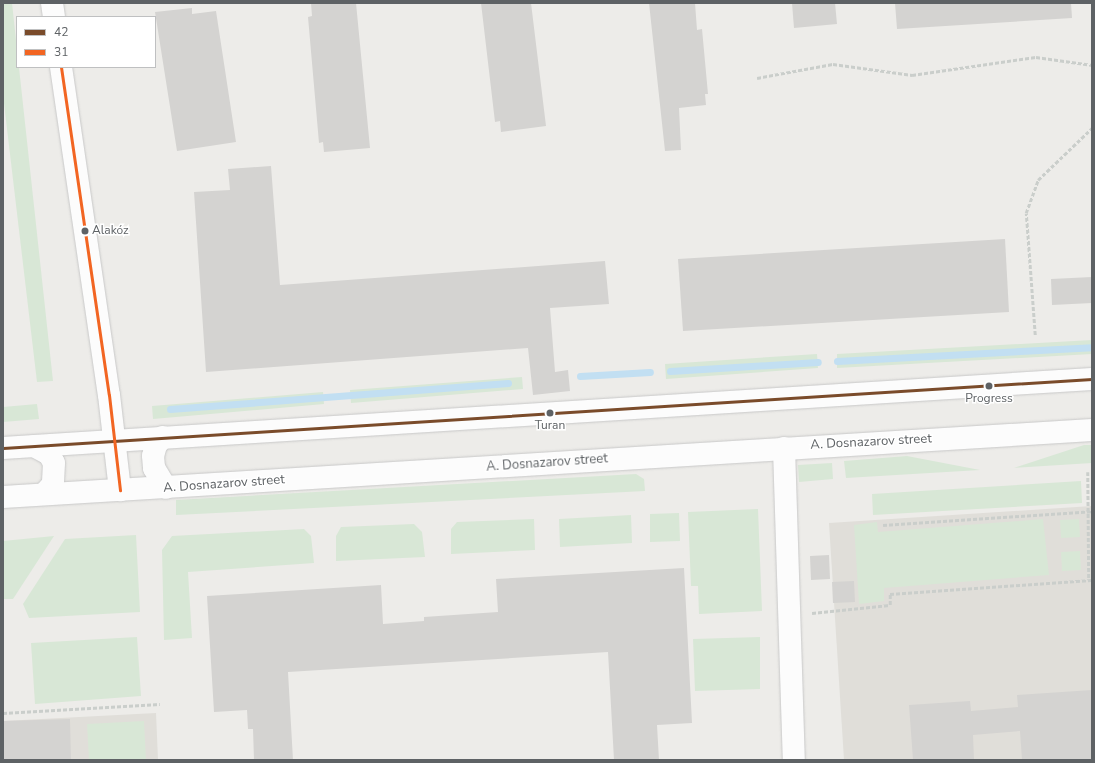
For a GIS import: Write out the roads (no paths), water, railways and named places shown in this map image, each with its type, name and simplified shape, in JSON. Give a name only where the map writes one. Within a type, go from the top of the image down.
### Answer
[{"type":"main road","points":[[52,3],[54,16]]},
{"type":"main road","points":[[61,68],[115,440],[120,490]]},
{"type":"main road","points":[[3,448],[1092,379]]},
{"type":"main road","name":"A. Dosnazarov street","points":[[3,497],[1092,430]]},
{"type":"main road","points":[[163,437],[156,445],[153,456],[154,468],[166,488]]},
{"type":"main road","points":[[34,446],[49,454],[54,463],[53,484],[44,494]]},
{"type":"main road","points":[[784,448],[794,760]]},
{"type":"waterway","points":[[837,361],[1092,347]]},
{"type":"waterway","points":[[670,371],[818,362]]},
{"type":"waterway","points":[[580,376],[650,372]]},
{"type":"waterway","points":[[170,409],[508,383]]},
{"type":"place","name":"Alakóz","points":[[85,231]]},
{"type":"place","name":"Progress","points":[[989,386]]},
{"type":"place","name":"Turan","points":[[550,413]]}]
